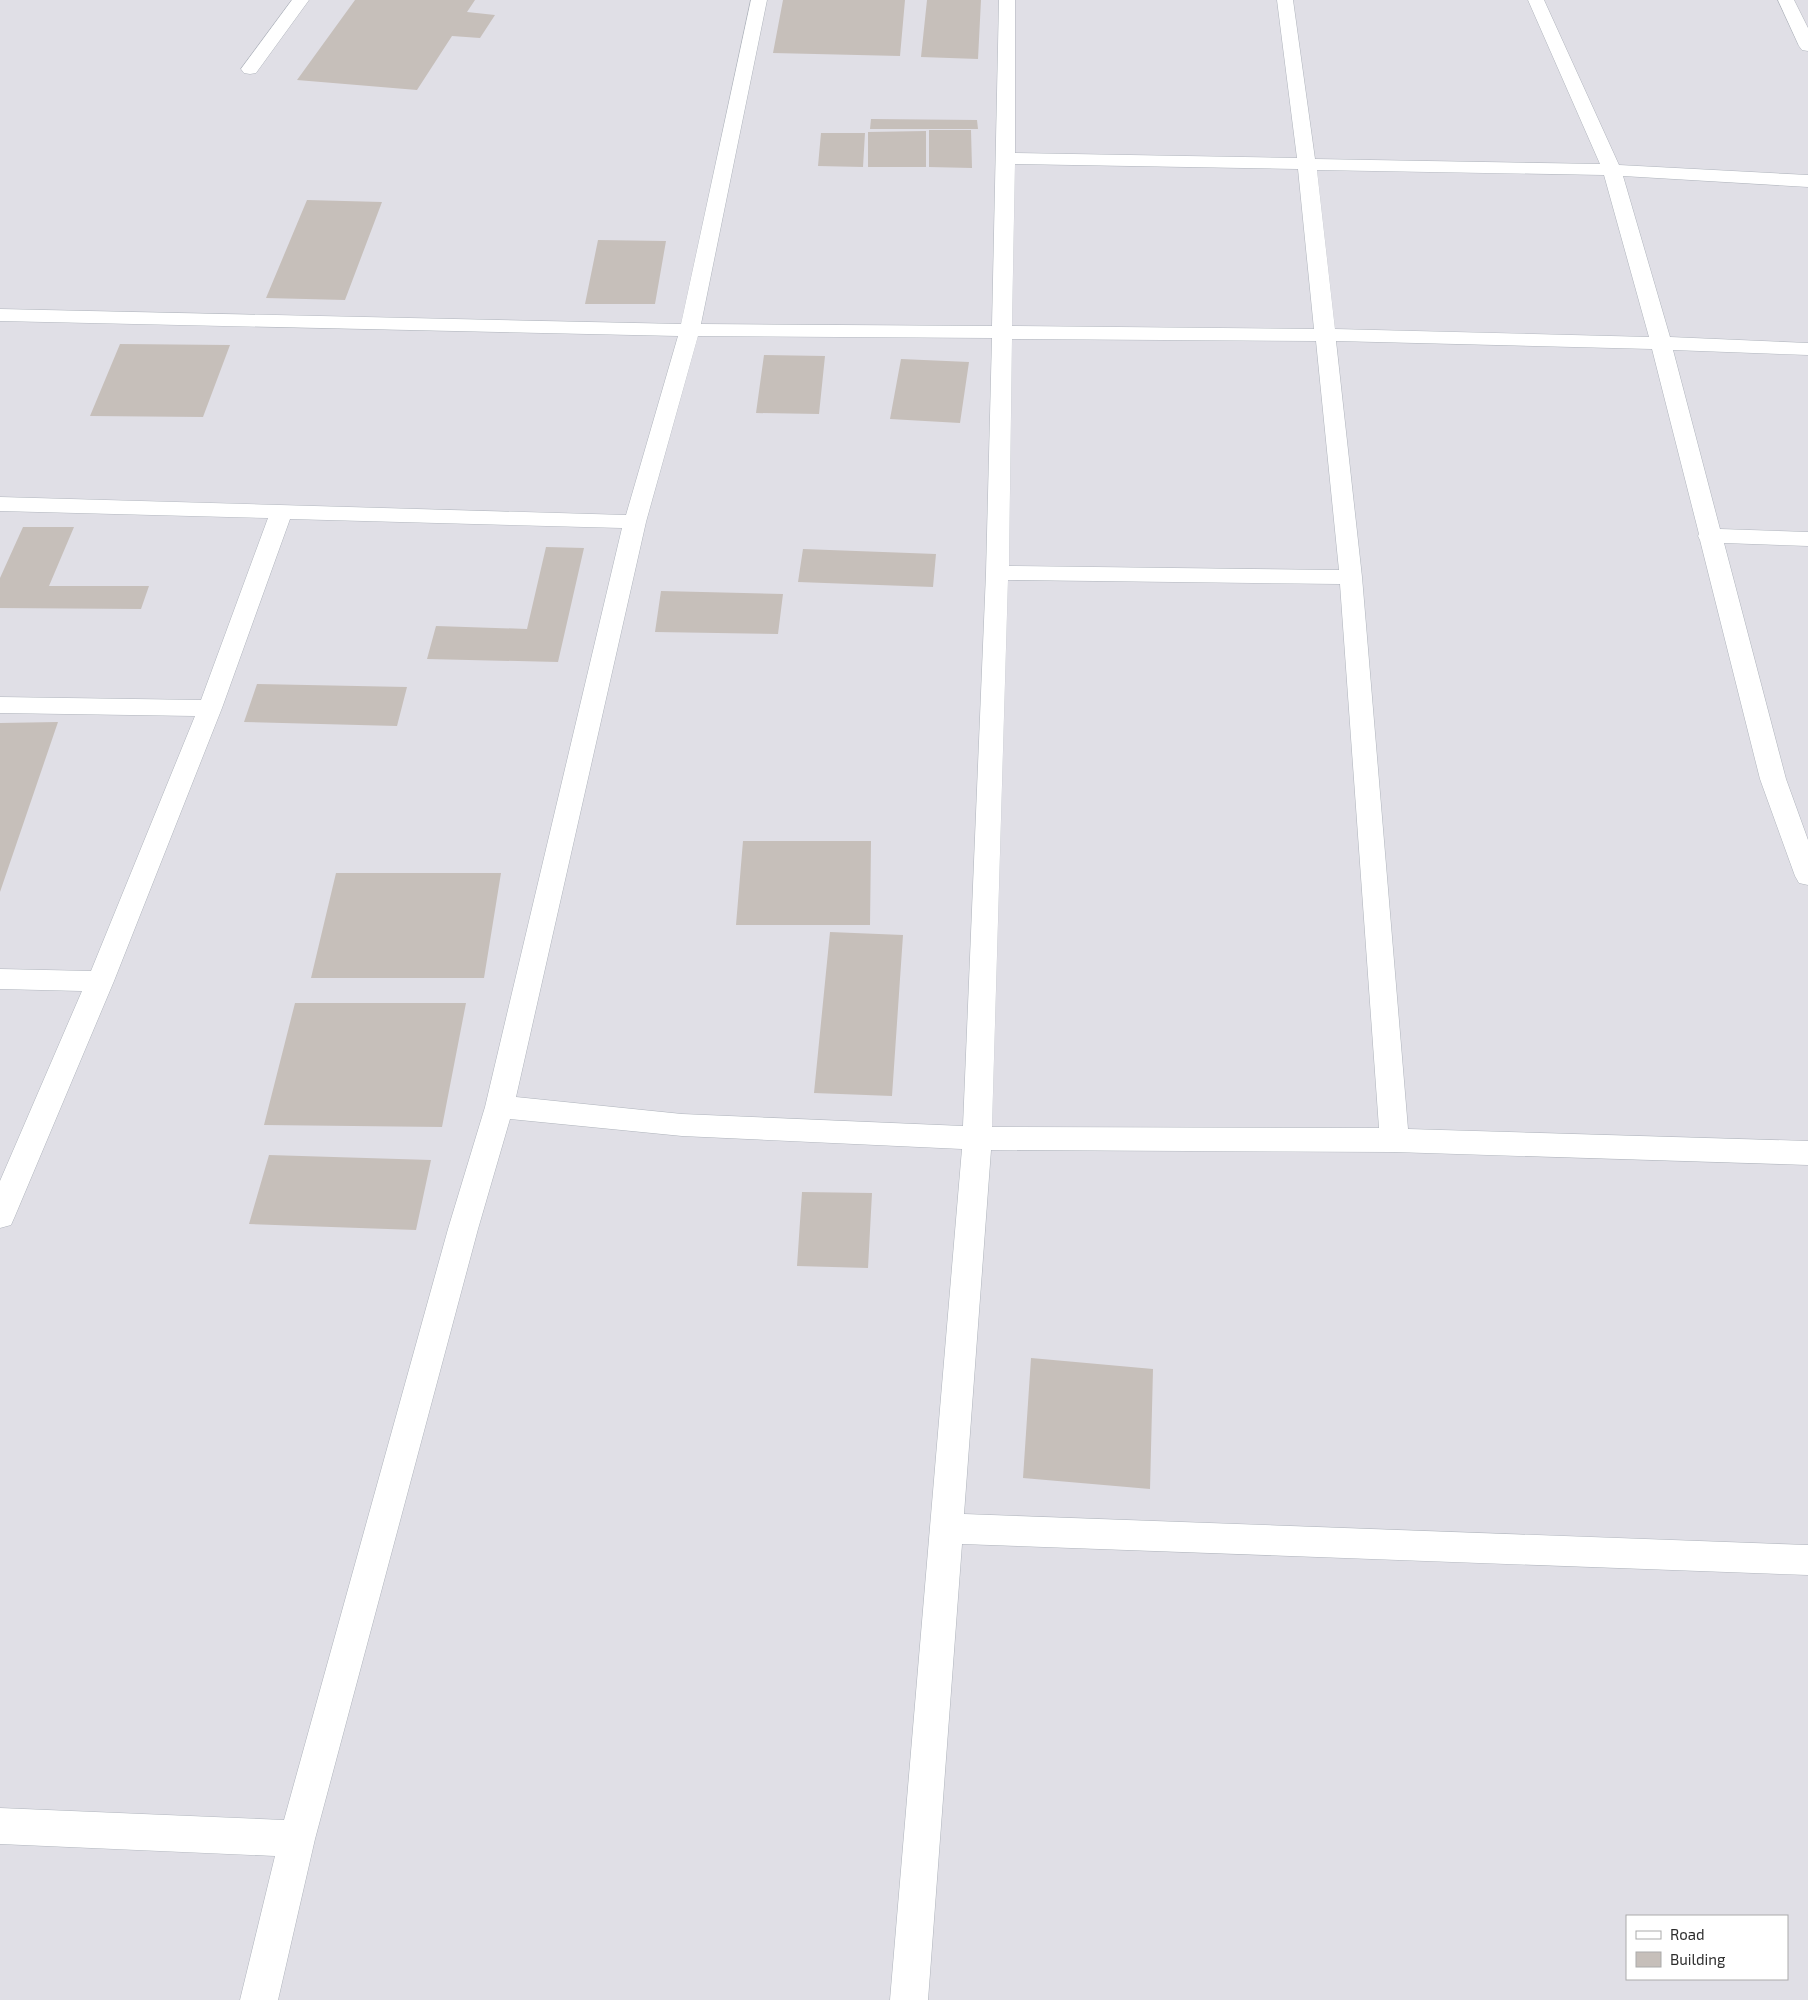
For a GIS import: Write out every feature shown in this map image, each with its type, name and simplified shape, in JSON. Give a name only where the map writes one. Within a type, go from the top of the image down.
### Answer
[{"type":"street","points":[[250,70],[301,0]]},
{"type":"street","points":[[259,2000],[296,1839],[463,1230],[499,1107],[634,522],[690,330],[759,0]]},
{"type":"street","points":[[909,2000],[977,1138],[997,573],[1003,332],[1007,0]]},
{"type":"street","points":[[1285,0],[1307,164],[1351,577],[1394,1140]]},
{"type":"street","points":[[1536,0],[1612,170],[1661,343],[1709,536],[1773,779],[1808,876]]},
{"type":"street","points":[[1786,0],[1808,46]]},
{"type":"street","points":[[1006,158],[1612,170],[1808,181]]},
{"type":"street","points":[[0,315],[690,330],[1324,335],[1661,343],[1808,349]]},
{"type":"street","points":[[0,504],[634,522]]},
{"type":"street","points":[[0,1216],[100,981],[210,708],[282,511]]},
{"type":"street","points":[[1709,536],[1808,540]]},
{"type":"street","points":[[997,573],[1351,577]]},
{"type":"street","points":[[0,705],[210,708]]},
{"type":"street","points":[[0,979],[100,981]]},
{"type":"street","points":[[499,1107],[682,1125],[977,1138],[1394,1140],[1808,1153]]},
{"type":"street","points":[[946,1528],[1808,1560]]},
{"type":"street","points":[[0,1826],[296,1839]]},
{"type":"shaded area","points":[[0,0],[1808,0],[1808,2000],[0,2000]]},
{"type":"building","points":[[355,0],[475,0],[467,12],[495,15],[480,38],[452,36],[417,90],[297,80]]},
{"type":"building","points":[[783,0],[905,0],[900,56],[773,53]]},
{"type":"building","points":[[927,0],[981,0],[978,59],[921,57]]},
{"type":"building","points":[[871,119],[977,120],[978,129],[870,129]]},
{"type":"building","points":[[929,130],[971,130],[972,168],[929,167]]},
{"type":"building","points":[[926,131],[926,167],[868,167],[868,132]]},
{"type":"building","points":[[821,133],[865,133],[863,167],[818,166]]},
{"type":"building","points":[[307,200],[382,202],[345,300],[266,298]]},
{"type":"building","points":[[598,240],[666,241],[655,304],[585,304]]},
{"type":"building","points":[[120,344],[230,345],[203,417],[90,416]]},
{"type":"building","points":[[764,355],[825,356],[819,414],[756,413]]},
{"type":"building","points":[[901,359],[969,362],[960,423],[890,419]]},
{"type":"building","points":[[23,527],[74,527],[49,586],[149,586],[141,609],[0,608],[0,578]]},
{"type":"building","points":[[546,547],[584,548],[558,662],[427,659],[436,626],[527,629]]},
{"type":"building","points":[[803,549],[936,554],[933,587],[798,582]]},
{"type":"building","points":[[661,591],[783,594],[778,634],[655,632]]},
{"type":"building","points":[[257,684],[407,687],[397,726],[244,722]]},
{"type":"building","points":[[58,722],[0,892],[0,723]]},
{"type":"building","points":[[743,841],[871,841],[870,925],[736,925]]},
{"type":"building","points":[[336,873],[501,873],[484,978],[311,978]]},
{"type":"building","points":[[830,932],[903,935],[892,1096],[814,1093]]},
{"type":"building","points":[[295,1003],[466,1003],[442,1127],[264,1125]]},
{"type":"building","points":[[269,1155],[431,1160],[416,1230],[249,1224]]},
{"type":"building","points":[[802,1192],[872,1193],[868,1268],[797,1266]]},
{"type":"building","points":[[1031,1358],[1153,1369],[1150,1489],[1023,1478]]}]
